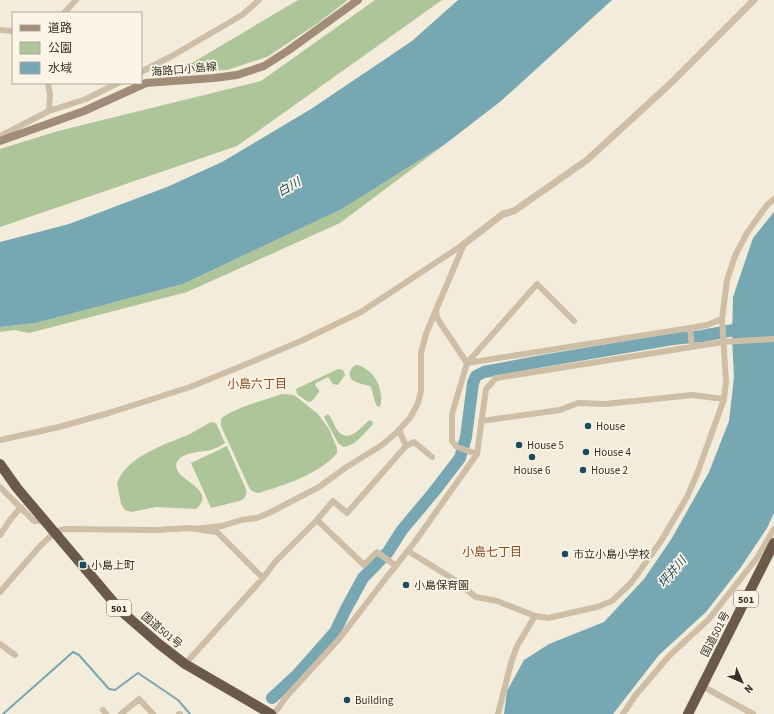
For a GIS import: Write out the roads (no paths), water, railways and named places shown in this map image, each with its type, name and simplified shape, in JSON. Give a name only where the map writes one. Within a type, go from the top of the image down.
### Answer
[{"type":"highway","name":"国道501号","points":[[0,464],[17,488],[121,611],[185,664],[271,714]]},
{"type":"highway","name":"国道501号","points":[[688,714],[774,544]]},
{"type":"main road","name":"海路口小島線","points":[[0,141],[84,111],[146,83],[237,75],[264,66],[290,50],[358,0]]},
{"type":"street","points":[[65,12],[76,0]]},
{"type":"street","points":[[142,71],[172,56],[242,15],[259,0]]},
{"type":"street","points":[[0,440],[112,412],[190,387],[268,355],[361,312],[464,244],[503,214],[514,211],[587,160],[671,83],[754,0]]},
{"type":"street","points":[[0,30],[12,31]]},
{"type":"street","points":[[48,84],[50,95],[49,110]]},
{"type":"street","points":[[0,136],[49,110],[86,99],[116,84]]},
{"type":"street","points":[[408,551],[450,577],[476,596],[497,601],[535,616],[548,618],[597,607],[612,601],[631,583],[661,541],[687,497],[697,474],[724,399],[726,382],[725,341],[722,320],[727,280],[735,256],[756,220],[774,200]]},
{"type":"street","points":[[0,592],[40,546],[55,532],[64,529],[130,530],[194,528],[222,526],[241,520],[257,518],[319,487],[345,468],[382,445],[410,418],[418,403],[420,391],[421,353],[426,334],[464,244]]},
{"type":"street","points":[[477,454],[457,447],[452,441],[452,414],[467,363],[537,284],[574,321]]},
{"type":"street","points":[[436,310],[437,318],[467,363]]},
{"type":"street","points":[[467,363],[690,328],[722,320]]},
{"type":"street","points":[[690,328],[692,347]]},
{"type":"street","points":[[274,714],[286,698],[339,639],[408,551],[477,454],[486,389],[496,378],[725,341],[774,339]]},
{"type":"street","points":[[481,421],[560,410],[578,403],[606,404],[692,395],[724,399]]},
{"type":"street","points":[[399,430],[406,446]]},
{"type":"street","points":[[185,664],[263,578],[275,562],[317,520],[333,501],[347,513],[406,446],[414,442],[432,457]]},
{"type":"street","points":[[0,487],[34,521],[45,521]]},
{"type":"street","points":[[0,535],[21,507]]},
{"type":"street","points":[[317,520],[364,565],[377,552],[396,566]]},
{"type":"street","points":[[194,528],[217,532],[263,578]]},
{"type":"street","points":[[623,714],[635,696],[670,656],[709,618],[757,558],[774,529]]},
{"type":"street","points":[[498,714],[511,663],[517,646],[535,616]]},
{"type":"street","points":[[0,644],[15,655]]},
{"type":"street","points":[[702,686],[753,714]]},
{"type":"street","points":[[121,714],[139,698],[153,714]]},
{"type":"water","name":"白川","points":[[458,0],[612,0],[501,101],[444,145],[342,209],[183,284],[36,323],[0,327],[0,242],[69,224],[167,187],[222,162],[311,109],[412,41]]},
{"type":"water","name":"坪井川","points":[[774,212],[774,513],[767,528],[741,567],[706,612],[659,655],[613,714],[504,714],[507,691],[524,660],[549,644],[604,622],[644,579],[672,538],[709,472],[729,421],[734,377],[732,337],[733,297],[753,238]]},
{"type":"waterway","points":[[272,698],[297,675],[335,632],[363,578],[388,552],[402,530],[460,458],[466,437],[473,383],[476,376],[484,372],[537,362],[739,329],[774,314]]},
{"type":"waterway","points":[[3,714],[73,652],[79,655],[109,689],[115,690],[138,673],[178,700],[190,714]]},
{"type":"place","name":"House","points":[[588,426]]},
{"type":"place","name":"House 5","points":[[519,445]]},
{"type":"place","name":"House 4","points":[[586,452]]},
{"type":"place","name":"House 6","points":[[532,457]]},
{"type":"place","name":"House 2","points":[[583,470]]},
{"type":"place","name":"市立小島小学校","points":[[565,554]]},
{"type":"place","name":"小島上町","points":[[83,565]]},
{"type":"place","name":"小島保育園","points":[[406,585]]},
{"type":"place","name":"Building","points":[[347,700]]},
{"type":"district","name":"小島六丁目","points":[[257,384]]},
{"type":"district","name":"小島七丁目","points":[[492,552]]}]
